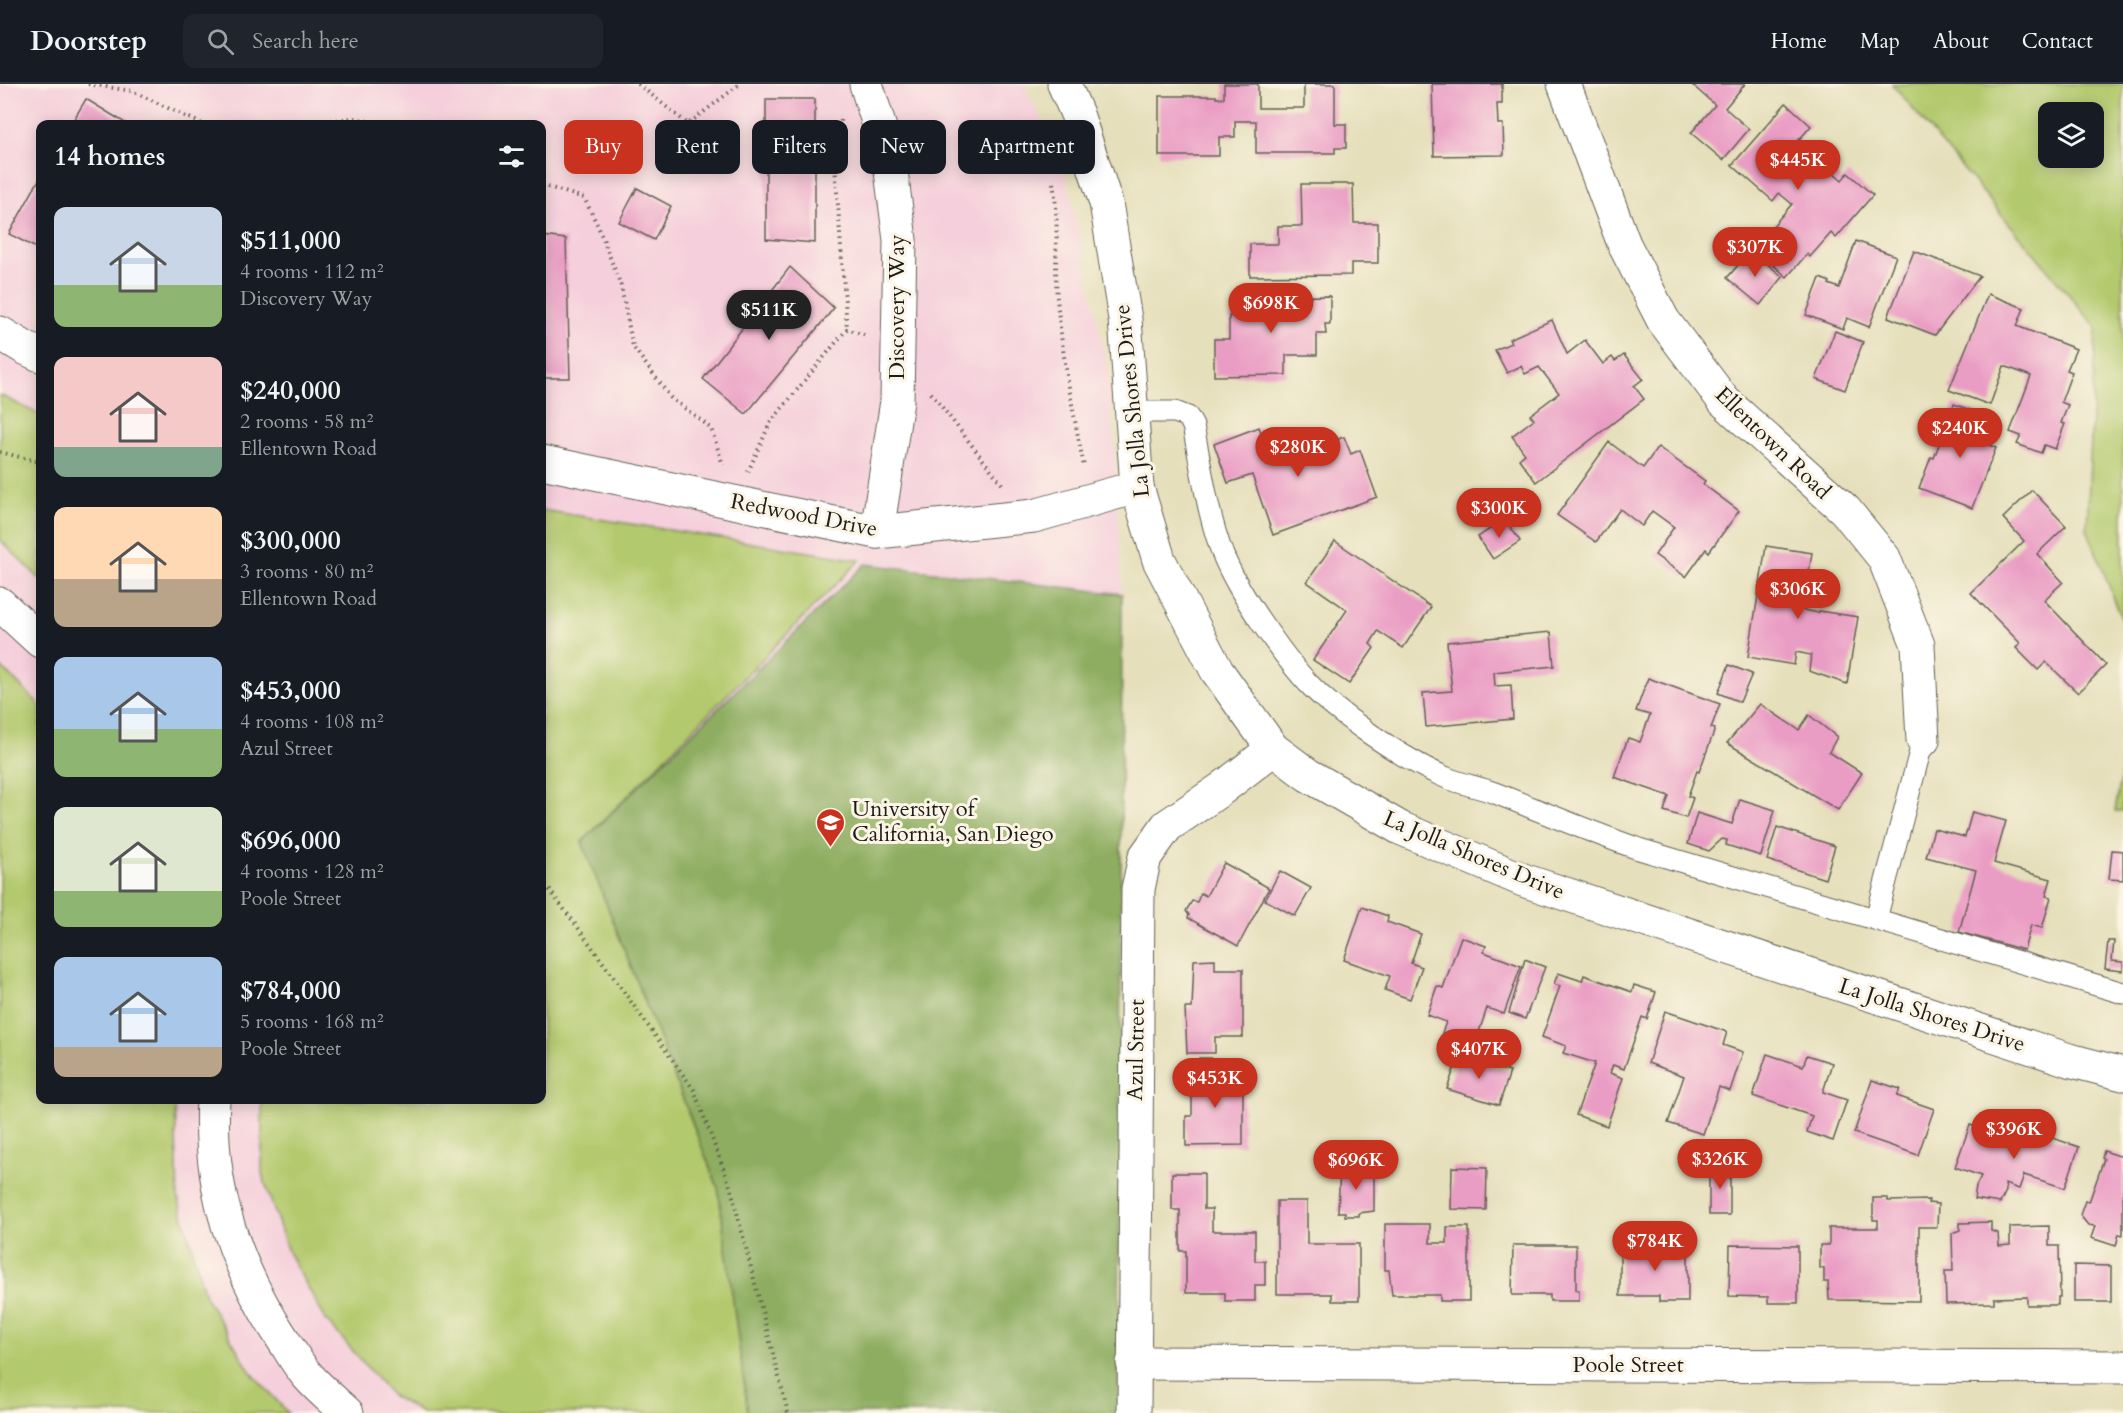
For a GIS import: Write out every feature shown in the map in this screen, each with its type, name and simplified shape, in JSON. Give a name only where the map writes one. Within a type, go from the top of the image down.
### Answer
[{"type":"street","name":"Discovery Way","points":[[866,84],[889,156],[900,240],[897,401],[877,532]]},
{"type":"street","name":"La Jolla Shores Drive","points":[[1064,84],[1077,114],[1106,203],[1125,319],[1137,487],[1159,560],[1217,671],[1273,749],[1308,775],[1400,828],[1523,880],[2069,1060],[2123,1074]]},
{"type":"street","name":"Ellentown Road","points":[[1564,84],[1624,244],[1663,320],[1724,401],[1845,510],[1884,558],[1918,645],[1923,740]]},
{"type":"street","points":[[0,333],[36,353]]},
{"type":"street","name":"Redwood Drive","points":[[546,463],[877,532],[1035,516],[1137,487]]},
{"type":"street","points":[[0,604],[36,637]]},
{"type":"street","name":"Azul Street","points":[[1134,1413],[1138,889],[1145,857],[1167,826],[1220,790],[1273,749]]},
{"type":"street","points":[[213,1104],[212,1125],[219,1198],[238,1258],[267,1316],[307,1375],[347,1413]]},
{"type":"street","name":"Poole Street","points":[[1133,1363],[2123,1368]]},
{"type":"lane","points":[[1132,412],[1175,412],[1188,417],[1193,426],[1209,509],[1223,555],[1239,589],[1280,650],[1309,684],[1335,707],[1385,743],[1447,778],[1492,792],[1584,830],[1639,849],[2123,993]]},
{"type":"lane","points":[[1876,919],[1923,740]]},
{"type":"path","points":[[88,84],[132,91],[194,120]]},
{"type":"path","points":[[638,84],[688,124],[740,84]]},
{"type":"path","points":[[337,120],[354,118],[363,120]]},
{"type":"path","points":[[734,502],[770,423],[847,329],[835,165],[841,119]]},
{"type":"path","points":[[1053,183],[1057,207],[1057,296],[1064,364],[1085,471]]},
{"type":"path","points":[[546,186],[584,198],[598,226],[621,286],[633,347],[671,398],[711,428],[734,502]]},
{"type":"path","points":[[847,329],[869,337]]},
{"type":"path","points":[[926,386],[1004,488]]},
{"type":"path","points":[[0,452],[36,461]]},
{"type":"path","points":[[546,885],[694,1090],[731,1189],[788,1413]]},
{"type":"shaded area","name":"University of California, San Diego","points":[[0,84],[1023,84],[1042,120],[958,120],[958,174],[1066,174],[1108,371],[1122,594],[1119,1413],[0,1413]]},
{"type":"green space","points":[[1892,84],[2123,84],[2123,622],[2087,529],[2096,327]]},
{"type":"green space","points":[[0,395],[36,413],[36,575],[0,540]]},
{"type":"green space","points":[[546,511],[860,560],[582,842],[718,1188],[748,1413],[422,1413],[392,1396],[326,1320],[288,1252],[262,1174],[262,1104],[546,1104]]},
{"type":"green space","points":[[865,564],[1122,594],[1119,1413],[748,1413],[718,1188],[582,842]]},
{"type":"green space","points":[[0,666],[36,701],[36,1104],[175,1104],[178,1197],[205,1296],[250,1371],[288,1413],[0,1413]]},
{"type":"green space","points":[[2123,766],[2123,811],[2115,811]]},
{"type":"building","points":[[1224,84],[1258,84],[1258,108],[1304,108],[1304,84],[1335,84],[1335,124],[1346,124],[1346,148],[1335,148],[1335,153],[1256,153],[1256,121],[1235,121],[1235,137],[1219,137],[1219,156],[1159,156],[1159,96],[1224,98]]},
{"type":"building","points":[[1432,84],[1502,84],[1502,104],[1497,104],[1498,124],[1503,124],[1504,155],[1434,156]]},
{"type":"building","points":[[1691,84],[1745,84],[1725,108],[1749,129],[1723,160],[1691,133],[1715,105]]},
{"type":"building","points":[[86,99],[120,120],[73,120]]},
{"type":"building","points":[[766,99],[815,99],[815,120],[766,120]]},
{"type":"building","points":[[1786,103],[1811,126],[1798,141],[1842,180],[1848,173],[1873,195],[1836,238],[1831,233],[1810,257],[1807,254],[1787,277],[1753,247],[1792,204],[1779,193],[1773,201],[1732,165]]},
{"type":"building","points":[[766,174],[815,174],[815,243],[766,239]]},
{"type":"building","points":[[1301,184],[1353,184],[1354,223],[1378,223],[1378,263],[1351,263],[1351,275],[1250,276],[1250,244],[1278,244],[1278,226],[1302,226]]},
{"type":"building","points":[[36,185],[36,248],[9,234]]},
{"type":"building","points":[[637,188],[671,206],[654,240],[619,222]]},
{"type":"building","points":[[546,236],[566,239],[570,378],[546,378]]},
{"type":"building","points":[[1856,241],[1896,256],[1869,327],[1847,318],[1843,329],[1806,315],[1820,278],[1839,288]]},
{"type":"building","points":[[1751,250],[1783,277],[1760,305],[1727,278]]},
{"type":"building","points":[[1914,251],[1980,276],[1935,335],[1888,317]]},
{"type":"building","points":[[790,267],[834,308],[746,414],[703,379]]},
{"type":"building","points":[[1988,294],[2024,308],[2017,326],[2076,349],[2067,370],[2072,372],[2061,402],[2068,405],[2061,423],[2065,424],[2055,449],[2044,445],[2041,453],[2017,444],[2021,436],[2010,432],[2031,376],[2004,366],[1990,405],[1949,390]]},
{"type":"building","points":[[1330,296],[1330,324],[1325,324],[1326,334],[1317,334],[1317,355],[1286,355],[1286,375],[1214,376],[1214,339],[1229,339],[1229,316],[1237,316],[1237,297]]},
{"type":"building","points":[[1552,320],[1567,354],[1585,340],[1603,364],[1612,357],[1615,361],[1624,355],[1643,379],[1634,386],[1644,399],[1536,482],[1519,459],[1525,454],[1512,436],[1534,419],[1530,415],[1559,393],[1539,367],[1525,374],[1521,366],[1507,373],[1495,350],[1511,343],[1509,339]]},
{"type":"building","points":[[1835,331],[1863,342],[1845,390],[1816,379]]},
{"type":"building","points":[[1954,404],[1989,417],[1980,441],[1996,448],[1972,508],[1919,488],[1931,457],[1934,458]]},
{"type":"building","points":[[1259,427],[1270,456],[1300,445],[1302,452],[1344,437],[1351,454],[1360,450],[1377,497],[1273,535],[1252,475],[1228,483],[1214,444]]},
{"type":"building","points":[[1609,442],[1643,468],[1658,447],[1705,481],[1703,484],[1739,511],[1709,552],[1706,549],[1686,577],[1655,555],[1674,527],[1652,511],[1642,526],[1620,509],[1596,542],[1557,515]]},
{"type":"building","points":[[2032,490],[2066,526],[2037,554],[2063,582],[2044,600],[2106,665],[2078,693],[2046,662],[2038,670],[2016,648],[2020,643],[1971,593],[2024,541],[2003,518]]},
{"type":"building","points":[[1505,519],[1520,541],[1493,559],[1478,537]]},
{"type":"building","points":[[1335,541],[1431,607],[1403,648],[1378,631],[1370,644],[1374,648],[1349,684],[1313,660],[1347,610],[1307,582]]},
{"type":"building","points":[[1766,546],[1812,553],[1803,610],[1858,617],[1847,684],[1809,671],[1811,655],[1796,652],[1794,665],[1748,657]]},
{"type":"building","points":[[1551,632],[1554,666],[1494,672],[1495,686],[1511,685],[1513,719],[1426,727],[1423,693],[1452,691],[1447,642]]},
{"type":"building","points":[[1729,665],[1752,674],[1740,702],[1718,693]]},
{"type":"building","points":[[1648,678],[1720,704],[1711,728],[1715,729],[1688,796],[1693,798],[1686,818],[1664,811],[1669,796],[1614,777],[1628,738],[1640,742],[1650,715],[1636,711]]},
{"type":"building","points":[[1760,704],[1799,730],[1809,715],[1837,737],[1829,752],[1862,773],[1838,810],[1727,743]]},
{"type":"building","points":[[1740,799],[1775,810],[1761,856],[1726,845],[1727,840],[1722,839],[1709,851],[1688,844],[1697,813],[1732,824]]},
{"type":"building","points":[[1972,812],[2006,821],[1994,863],[2051,879],[2046,896],[2051,897],[2042,928],[2031,925],[2024,950],[1959,932],[1976,870],[1926,857],[1934,829],[1965,837]]},
{"type":"building","points":[[1777,827],[1835,846],[1825,879],[1767,860]]},
{"type":"building","points":[[2112,850],[2123,851],[2123,880],[2109,879]]},
{"type":"building","points":[[1224,863],[1269,888],[1238,946],[1188,918],[1186,911],[1192,901],[1197,902],[1201,893],[1206,896]]},
{"type":"building","points":[[1280,871],[1311,888],[1295,916],[1265,900]]},
{"type":"building","points":[[1362,907],[1388,916],[1387,922],[1421,934],[1411,963],[1422,967],[1410,999],[1385,990],[1390,976],[1344,960]]},
{"type":"building","points":[[1461,937],[1486,946],[1484,952],[1521,966],[1504,1014],[1487,1008],[1474,1047],[1467,1045],[1464,1055],[1441,1047],[1444,1037],[1441,1036],[1446,1022],[1427,1015],[1437,986],[1443,988]]},
{"type":"building","points":[[2108,941],[2114,941],[2112,961],[2123,962],[2123,971],[2105,969]]},
{"type":"building","points":[[1215,959],[1215,969],[1243,969],[1243,1037],[1215,1037],[1215,1053],[1187,1053],[1185,1008],[1192,1008],[1194,960]]},
{"type":"building","points":[[1525,959],[1545,967],[1525,1019],[1509,1013]]},
{"type":"building","points":[[1558,973],[1582,981],[1584,975],[1632,992],[1634,985],[1656,992],[1647,1019],[1642,1017],[1624,1069],[1613,1065],[1610,1073],[1623,1078],[1607,1126],[1576,1115],[1595,1063],[1563,1053],[1566,1046],[1542,1037],[1560,986],[1554,984]]},
{"type":"building","points":[[1665,1011],[1727,1032],[1723,1045],[1743,1052],[1730,1091],[1719,1087],[1703,1134],[1668,1123],[1684,1076],[1648,1063]]},
{"type":"building","points":[[1767,1054],[1803,1066],[1807,1055],[1832,1063],[1823,1092],[1847,1100],[1833,1141],[1807,1132],[1812,1116],[1753,1096]]},
{"type":"building","points":[[1459,1055],[1510,1072],[1499,1105],[1447,1089]]},
{"type":"building","points":[[1199,1058],[1211,1058],[1211,1065],[1217,1065],[1217,1080],[1243,1080],[1243,1145],[1186,1146],[1186,1116],[1192,1116],[1192,1080],[1195,1080],[1195,1065],[1199,1065]]},
{"type":"building","points":[[1872,1080],[1900,1089],[1897,1096],[1934,1109],[1918,1155],[1854,1133]]},
{"type":"building","points":[[2012,1124],[2079,1147],[2065,1188],[2024,1175],[2019,1189],[2005,1184],[2006,1191],[2000,1203],[1974,1199],[1976,1186],[1981,1176],[1955,1167],[1970,1125],[2007,1137]]},
{"type":"building","points":[[2104,1151],[2123,1157],[2123,1235],[2119,1234],[2116,1246],[2091,1238],[2095,1226],[2088,1225],[2080,1215],[2085,1201],[2089,1202],[2104,1159],[2102,1158]]},
{"type":"building","points":[[1709,1166],[1730,1166],[1730,1215],[1709,1215]]},
{"type":"building","points":[[1340,1167],[1374,1167],[1374,1211],[1359,1213],[1359,1216],[1345,1216],[1345,1212],[1338,1212]]},
{"type":"building","points":[[1452,1167],[1487,1168],[1486,1210],[1451,1209]]},
{"type":"building","points":[[1172,1173],[1204,1173],[1204,1209],[1212,1209],[1212,1231],[1255,1231],[1255,1261],[1265,1261],[1265,1285],[1255,1285],[1255,1301],[1225,1301],[1225,1293],[1186,1293],[1186,1251],[1180,1251],[1180,1210],[1172,1210]]},
{"type":"building","points":[[1873,1198],[1888,1198],[1888,1201],[1929,1200],[1928,1203],[1938,1204],[1937,1227],[1919,1227],[1919,1301],[1829,1300],[1828,1282],[1824,1282],[1824,1268],[1820,1268],[1820,1245],[1829,1245],[1829,1228],[1878,1228],[1878,1220],[1873,1220]]},
{"type":"building","points":[[1277,1201],[1307,1201],[1307,1244],[1359,1244],[1359,1301],[1332,1301],[1332,1294],[1277,1294]]},
{"type":"building","points":[[1991,1222],[1991,1231],[1998,1233],[1999,1246],[2010,1245],[2010,1227],[2049,1226],[2049,1246],[2059,1246],[2060,1297],[2058,1297],[2058,1305],[2027,1305],[2027,1297],[1994,1298],[1994,1303],[1946,1304],[1945,1271],[1953,1271],[1952,1233],[1960,1230],[1960,1223]]},
{"type":"building","points":[[1385,1224],[1430,1224],[1430,1243],[1447,1243],[1447,1227],[1469,1227],[1469,1301],[1440,1301],[1440,1295],[1392,1295],[1389,1270],[1385,1270]]},
{"type":"building","points":[[1513,1245],[1576,1245],[1576,1290],[1579,1290],[1579,1301],[1550,1301],[1550,1295],[1512,1295]]},
{"type":"building","points":[[1620,1245],[1688,1245],[1688,1302],[1659,1302],[1659,1296],[1620,1296]]},
{"type":"building","points":[[1730,1245],[1798,1246],[1798,1303],[1768,1303],[1768,1297],[1729,1296]]},
{"type":"building","points":[[2074,1265],[2111,1266],[2111,1302],[2074,1302]]},
{"type":"place","name":"University of California, San Diego","points":[[831,848]]}]
